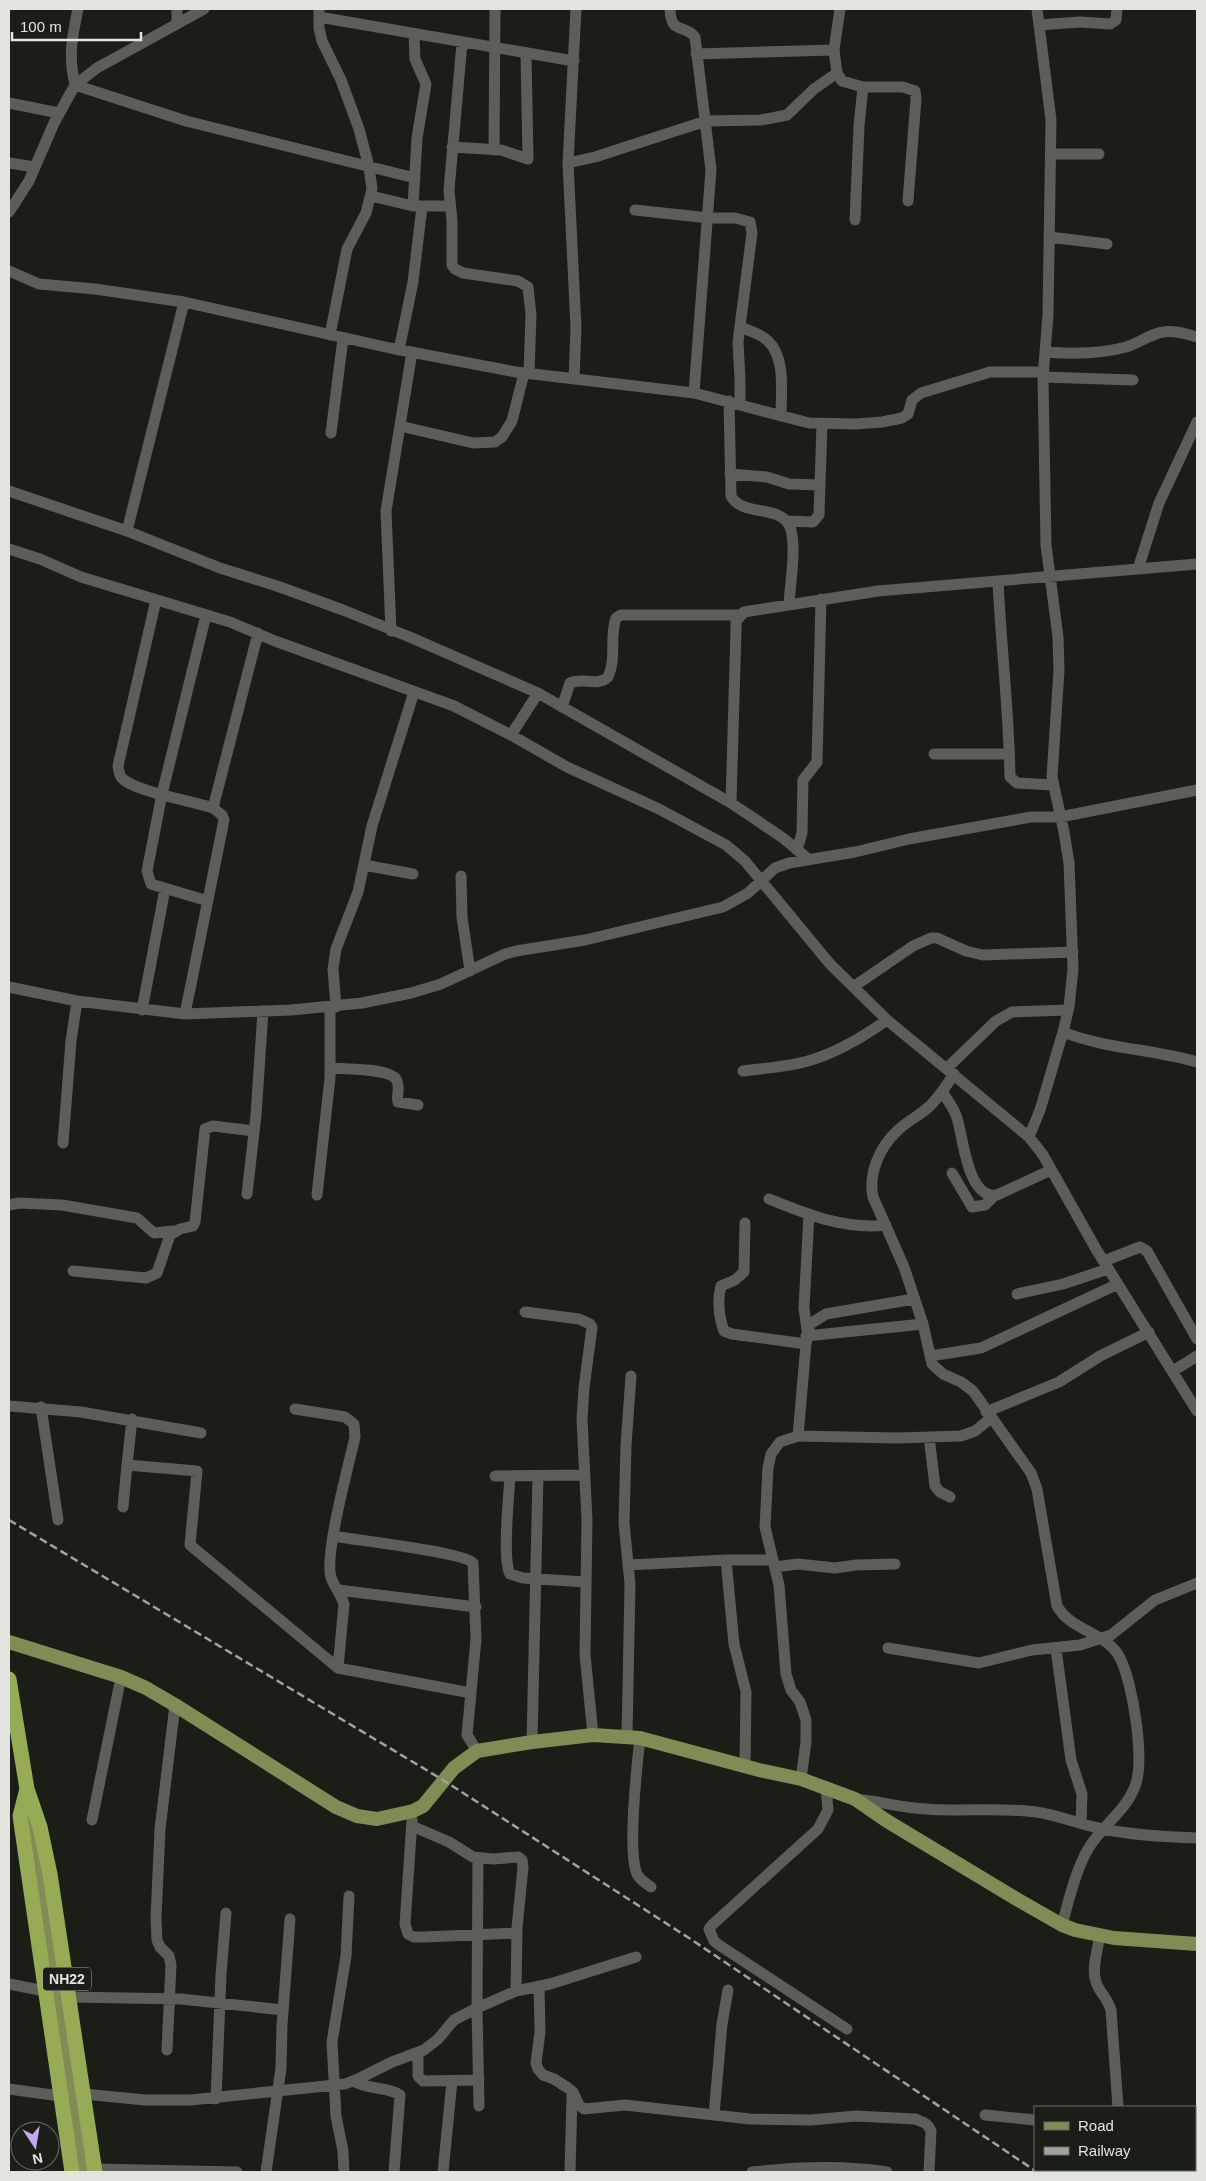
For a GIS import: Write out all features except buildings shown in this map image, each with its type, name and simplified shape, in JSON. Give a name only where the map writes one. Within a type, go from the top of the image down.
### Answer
[{"type":"highway","name":"NH22","points":[[9,1679],[27,1789],[45,1848],[70,1997],[84,2094],[92,2171]]},
{"type":"highway","name":"NH22","points":[[27,1789],[20,1816],[72,2172]]},
{"type":"main road","points":[[9,1642],[121,1677],[175,1705],[336,1807],[357,1816],[377,1819],[413,1811],[423,1806],[432,1797],[442,1780],[454,1768],[477,1751],[532,1742],[593,1736],[633,1736],[801,1779],[855,1799],[887,1821],[1062,1925],[1100,1935],[1197,1944]]},
{"type":"main road","points":[[27,1789],[38,1864],[92,2171]]},
{"type":"street","points":[[75,85],[70,65],[70,52],[78,9]]},
{"type":"street","points":[[176,9],[177,23]]},
{"type":"street","points":[[9,212],[35,167],[59,113],[75,85],[97,68],[204,9]]},
{"type":"street","points":[[494,150],[493,48],[495,9]]},
{"type":"street","points":[[574,379],[576,328],[568,163],[576,9]]},
{"type":"street","points":[[670,9],[671,22],[678,29],[690,31],[694,37],[711,170],[709,218],[694,393]]},
{"type":"street","points":[[840,9],[834,50],[837,73],[842,81],[862,88],[903,87],[915,92],[908,201]]},
{"type":"street","points":[[1029,1137],[1064,1032],[1072,982],[1073,952],[1069,863],[1053,785],[1052,747],[1059,670],[1058,637],[1045,520],[1043,375],[1048,315],[1052,120],[1037,9]]},
{"type":"street","points":[[1040,25],[1080,22],[1110,24],[1116,20],[1117,9]]},
{"type":"street","points":[[330,335],[347,250],[366,213],[372,189],[369,166],[350,105],[318,28],[319,13],[414,35],[574,61]]},
{"type":"street","points":[[399,350],[413,282],[418,206],[415,178],[417,138],[426,84],[415,59],[414,35]]},
{"type":"street","points":[[400,426],[473,443],[495,442],[505,433],[512,421],[526,373],[531,315],[528,287],[518,281],[471,275],[455,269],[452,265],[449,190],[462,43]]},
{"type":"street","points":[[696,54],[834,50]]},
{"type":"street","points":[[452,147],[510,152],[528,159],[526,53]]},
{"type":"street","points":[[568,163],[595,157],[706,121],[761,120],[787,115],[818,86],[837,73]]},
{"type":"street","points":[[75,85],[186,121],[415,178]]},
{"type":"street","points":[[855,220],[862,88]]},
{"type":"street","points":[[9,103],[59,113]]},
{"type":"street","points":[[1052,154],[1099,154]]},
{"type":"street","points":[[9,162],[35,167]]},
{"type":"street","points":[[371,196],[418,206],[450,206]]},
{"type":"street","points":[[635,210],[745,220],[750,222],[752,226],[740,327],[738,355],[740,380],[734,403],[730,490],[734,501],[739,505],[783,517],[787,521],[790,527],[792,545],[789,604]]},
{"type":"street","points":[[1049,237],[1107,244]]},
{"type":"street","points":[[9,271],[39,284],[95,289],[184,302],[399,350],[526,373],[694,393],[796,420],[822,424],[882,422],[902,418],[908,414],[912,400],[921,393],[990,372],[1133,380]]},
{"type":"street","points":[[127,532],[184,302]]},
{"type":"street","points":[[740,327],[769,342],[777,355],[782,416]]},
{"type":"street","points":[[1045,352],[1070,354],[1119,348],[1140,342],[1162,332],[1177,332],[1197,337]]},
{"type":"street","points":[[331,434],[343,338]]},
{"type":"street","points":[[392,631],[386,511],[412,352]]},
{"type":"street","points":[[1138,569],[1159,503],[1197,422]]},
{"type":"street","points":[[787,521],[812,522],[816,520],[820,511],[822,424]]},
{"type":"street","points":[[730,474],[767,477],[789,484],[820,485]]},
{"type":"street","points":[[9,491],[127,532],[192,558],[277,586],[392,631],[538,693],[731,803],[768,827],[807,858]]},
{"type":"street","points":[[9,549],[40,559],[81,578],[206,615],[258,633],[454,706],[512,735],[575,771],[659,809],[726,845],[741,857],[762,881],[822,955],[887,1020],[1029,1137],[1051,1170],[1106,1265],[1197,1411]]},
{"type":"street","points":[[562,707],[570,683],[577,680],[599,682],[608,677],[613,660],[614,624],[616,618],[621,615],[739,615],[744,612],[789,604],[878,591],[1197,564]]},
{"type":"street","points":[[998,581],[1010,777],[1013,781],[1023,784],[1053,785]]},
{"type":"street","points":[[797,850],[802,828],[803,780],[816,762],[821,599]]},
{"type":"street","points":[[156,600],[118,766],[120,775],[124,780],[162,794],[213,808],[222,815],[224,820],[185,1014]]},
{"type":"street","points":[[206,615],[162,794],[148,871],[151,884],[208,901]]},
{"type":"street","points":[[731,803],[736,629],[739,615]]},
{"type":"street","points":[[213,808],[258,633]]},
{"type":"street","points":[[316,1195],[330,1068],[334,959],[358,892],[372,826],[414,692]]},
{"type":"street","points":[[512,735],[538,693]]},
{"type":"street","points":[[934,754],[1010,754]]},
{"type":"street","points":[[9,987],[78,1001],[185,1014],[333,1007],[411,993],[453,980],[505,954],[516,951],[585,940],[723,907],[748,893],[775,868],[807,858],[856,852],[1031,817],[1060,817],[1197,790]]},
{"type":"street","points":[[364,864],[413,874]]},
{"type":"street","points":[[461,876],[461,911],[470,971]]},
{"type":"street","points":[[142,1010],[165,889]]},
{"type":"street","points":[[854,987],[914,946],[930,938],[938,938],[983,955],[1073,952]]},
{"type":"street","points":[[63,1143],[70,1041],[78,1001]]},
{"type":"street","points":[[1062,1925],[1083,1859],[1101,1829],[1124,1804],[1135,1788],[1140,1756],[1130,1691],[1122,1660],[1117,1652],[1101,1639],[1062,1616],[1056,1606],[1035,1481],[973,1391],[937,1369],[930,1356],[923,1324],[904,1267],[873,1197],[871,1178],[876,1164],[897,1131],[930,1105],[942,1092],[950,1071],[996,1021],[1012,1012],[1068,1010]]},
{"type":"street","points":[[247,1194],[263,1011]]},
{"type":"street","points":[[743,1071],[796,1064],[819,1057],[847,1044],[887,1020]]},
{"type":"street","points":[[1064,1032],[1086,1041],[1146,1050],[1197,1062]]},
{"type":"street","points":[[330,1068],[369,1070],[392,1076],[397,1080],[398,1102],[418,1106]]},
{"type":"street","points":[[942,1092],[958,1118],[968,1166],[980,1186],[994,1196]]},
{"type":"street","points":[[9,1205],[19,1203],[62,1205],[137,1218],[154,1233],[193,1226],[196,1222],[205,1129],[213,1126],[254,1131]]},
{"type":"street","points":[[952,1172],[972,1207],[986,1205],[994,1196],[1051,1170]]},
{"type":"street","points":[[769,1199],[808,1214],[857,1226],[886,1225]]},
{"type":"street","points":[[798,1436],[806,1337],[804,1308],[808,1214]]},
{"type":"street","points":[[745,1223],[744,1272],[735,1280],[721,1286],[719,1292],[719,1307],[724,1330],[732,1334],[806,1337],[923,1324]]},
{"type":"street","points":[[73,1271],[146,1278],[152,1276],[157,1273],[167,1242],[173,1231]]},
{"type":"street","points":[[1017,1294],[1063,1284],[1106,1265],[1140,1246],[1147,1251],[1197,1339]]},
{"type":"street","points":[[930,1356],[981,1348],[1118,1284]]},
{"type":"street","points":[[806,1337],[810,1324],[826,1314],[914,1299]]},
{"type":"street","points":[[525,1312],[579,1319],[590,1324],[592,1328],[582,1403],[585,1475],[585,1654],[593,1736]]},
{"type":"street","points":[[801,1779],[806,1742],[806,1720],[804,1711],[791,1690],[786,1674],[780,1596],[765,1527],[771,1454],[780,1442],[798,1436],[929,1437],[968,1434],[982,1427],[989,1415],[1059,1382],[1100,1356],[1149,1332]]},
{"type":"street","points":[[1173,1371],[1197,1356]]},
{"type":"street","points":[[630,1376],[624,1523],[629,1565],[634,1862],[638,1876],[651,1887]]},
{"type":"street","points":[[9,1406],[41,1407],[132,1420],[201,1434]]},
{"type":"street","points":[[41,1407],[58,1520]]},
{"type":"street","points":[[295,1409],[345,1417],[354,1424],[355,1437],[333,1536],[330,1570],[331,1578],[344,1604],[338,1668]]},
{"type":"street","points":[[123,1507],[132,1420]]},
{"type":"street","points":[[929,1437],[935,1486],[940,1492],[950,1497]]},
{"type":"street","points":[[127,1465],[197,1471],[190,1545],[338,1668],[471,1692]]},
{"type":"street","points":[[495,1476],[585,1475]]},
{"type":"street","points":[[510,1476],[508,1569],[515,1577],[535,1580],[585,1582]]},
{"type":"street","points":[[532,1742],[538,1476]]},
{"type":"street","points":[[333,1536],[470,1560],[475,1570],[476,1639],[467,1735],[477,1751]]},
{"type":"street","points":[[629,1565],[726,1560],[835,1568],[856,1565],[896,1564]]},
{"type":"street","points":[[726,1560],[734,1644],[746,1692],[745,1766]]},
{"type":"street","points":[[888,1648],[978,1663],[1032,1650],[1056,1649],[1101,1639],[1111,1634],[1155,1600],[1197,1583]]},
{"type":"street","points":[[338,1590],[476,1607]]},
{"type":"street","points":[[1056,1649],[1070,1760],[1082,1794],[1081,1822]]},
{"type":"street","points":[[92,1820],[121,1677]]},
{"type":"street","points":[[167,2050],[171,1965],[168,1956],[157,1940],[156,1918],[160,1829],[175,1705]]},
{"type":"street","points":[[826,1787],[828,1810],[818,1829],[712,1925],[710,1929],[714,1941],[719,1945],[847,2029]]},
{"type":"street","points":[[855,1799],[882,1801],[924,1809],[1000,1809],[1035,1812],[1081,1822],[1101,1829],[1197,1838]]},
{"type":"street","points":[[413,1811],[405,1930],[414,1937],[517,1932]]},
{"type":"street","points":[[412,1826],[449,1842],[465,1854],[478,1858],[518,1858],[522,1860],[517,1932],[516,1991]]},
{"type":"street","points":[[478,1858],[477,2008],[480,2080],[479,2106]]},
{"type":"street","points":[[344,2172],[333,2086],[333,2032],[346,1956],[349,1896]]},
{"type":"street","points":[[216,2098],[219,2004],[226,1913]]},
{"type":"street","points":[[266,2172],[281,2068],[283,2010],[290,1919]]},
{"type":"street","points":[[1100,1935],[1095,1978],[1098,1987],[1106,1996],[1111,2010],[1118,2106]]},
{"type":"street","points":[[84,2094],[157,2101],[216,2098],[333,2086],[353,2081],[431,2046],[454,2020],[516,1991],[636,1957]]},
{"type":"street","points":[[9,1984],[45,1991]]},
{"type":"street","points":[[539,1986],[540,2032],[536,2063],[538,2069],[543,2075],[561,2082],[573,2092],[578,2105],[584,2109],[631,2105],[738,2119],[799,2121],[856,2116],[915,2119],[924,2122],[931,2131],[930,2172]]},
{"type":"street","points":[[714,2115],[722,2024],[728,1990]]},
{"type":"street","points":[[70,1997],[170,1999],[283,2010]]},
{"type":"street","points":[[418,2052],[418,2076],[420,2079],[427,2082],[480,2080]]},
{"type":"street","points":[[353,2081],[360,2086],[392,2091],[400,2095],[394,2172]]},
{"type":"street","points":[[443,2172],[452,2081]]},
{"type":"street","points":[[9,2089],[60,2096]]},
{"type":"street","points":[[570,2172],[573,2092]]},
{"type":"street","points":[[985,2114],[1034,2120]]},
{"type":"street","points":[[752,2172],[790,2168],[871,2169],[887,2172]]},
{"type":"street","points":[[92,2171],[237,2172]]},
{"type":"railway","points":[[9,1520],[443,1780],[689,1938],[1034,2170]]}]
